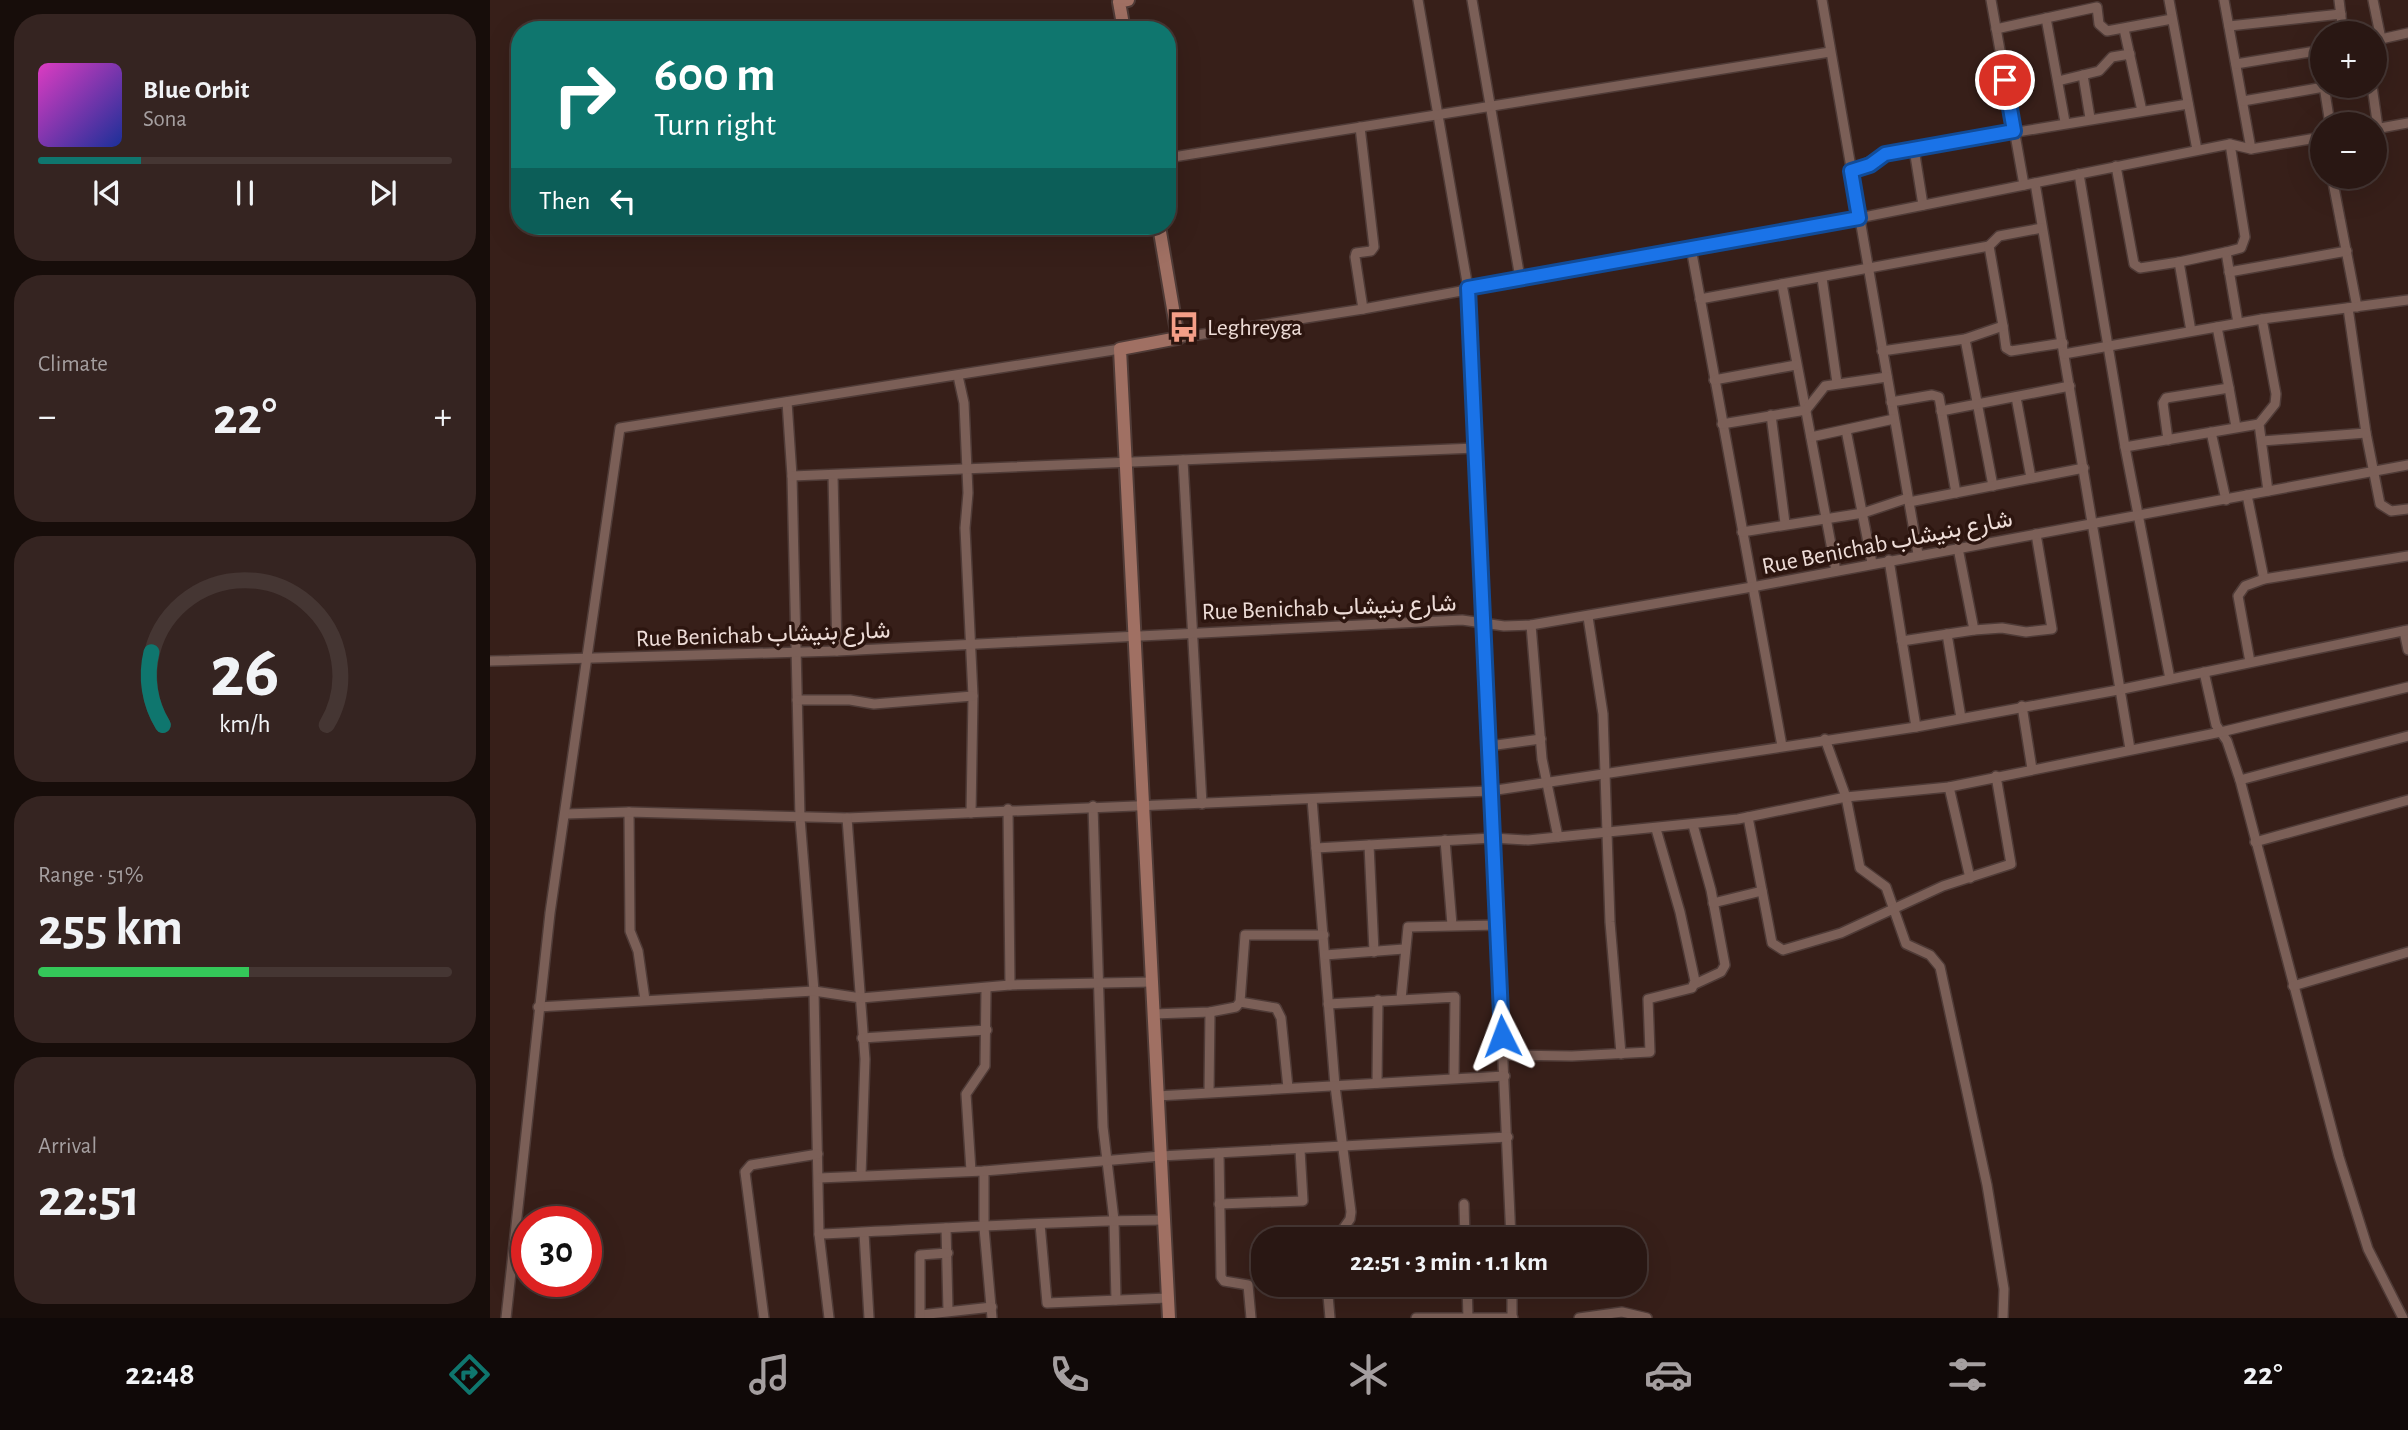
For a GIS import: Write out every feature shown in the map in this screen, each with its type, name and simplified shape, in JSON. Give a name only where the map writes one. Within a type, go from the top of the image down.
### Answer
[{"type":"street","points":[[1418,0],[1468,288],[1511,1227]]},
{"type":"street","points":[[1472,0],[1520,278]]},
{"type":"street","points":[[1822,0],[1918,554]]},
{"type":"street","points":[[1991,0],[2024,185]]},
{"type":"street","points":[[2169,0],[2196,150]]},
{"type":"street","points":[[2224,0],[2251,149]]},
{"type":"street","points":[[2339,0],[2342,21]]},
{"type":"street","points":[[2373,0],[2376,21]]},
{"type":"street","points":[[1122,1],[1123,21]]},
{"type":"street","points":[[1996,29],[2096,4],[2102,29],[2124,29],[2172,19]]},
{"type":"street","points":[[2229,26],[2341,14]]},
{"type":"street","points":[[2046,18],[2065,122]]},
{"type":"street","points":[[2124,29],[2142,111]]},
{"type":"street","points":[[2387,37],[2408,33]]},
{"type":"street","points":[[1176,157],[1830,52]]},
{"type":"street","points":[[2236,64],[2310,53]]},
{"type":"street","points":[[2058,81],[2099,71],[2112,57],[2130,54]]},
{"type":"street","points":[[2083,75],[2090,118]]},
{"type":"street","points":[[2243,101],[2310,89]]},
{"type":"street","points":[[1851,171],[1870,165],[1885,154],[2065,122],[2188,104]]},
{"type":"street","points":[[2387,127],[2408,123]]},
{"type":"street","points":[[1360,127],[1374,244],[1371,251],[1358,253],[1354,257],[1363,309]]},
{"type":"street","points":[[506,1318],[538,1007],[584,658],[620,428],[958,376],[1363,309],[1520,278],[1859,218],[2230,144],[2251,149],[2310,139]]},
{"type":"street","points":[[2116,166],[2134,264],[2140,268],[2179,262],[2241,248],[2245,241],[2230,144]]},
{"type":"street","points":[[1914,149],[1923,205]]},
{"type":"street","points":[[2079,174],[2125,447],[2170,679]]},
{"type":"street","points":[[2035,183],[2130,749]]},
{"type":"street","points":[[2334,189],[2347,251],[2366,433],[2373,470],[2382,508],[2390,511],[2408,509]]},
{"type":"street","points":[[1700,299],[1989,246],[1999,236],[2042,228]]},
{"type":"street","points":[[1161,235],[1178,338]]},
{"type":"street","points":[[1989,246],[2006,348],[2011,351],[2063,343]]},
{"type":"street","points":[[1691,248],[1782,746]]},
{"type":"street","points":[[2230,272],[2347,251]]},
{"type":"street","points":[[2225,252],[2238,323]]},
{"type":"street","points":[[2179,262],[2191,331]]},
{"type":"street","points":[[1822,278],[1837,383]]},
{"type":"street","points":[[1782,284],[1836,571]]},
{"type":"street","points":[[2064,354],[2262,319],[2408,300]]},
{"type":"street","points":[[2125,447],[2259,424],[2275,404],[2276,394],[2262,319]]},
{"type":"street","points":[[1882,351],[1965,339],[2003,326]]},
{"type":"street","points":[[2217,327],[2236,427]]},
{"type":"street","points":[[1965,339],[1993,486]]},
{"type":"street","points":[[1119,349],[1169,1318]]},
{"type":"street","points":[[1714,380],[1796,365]]},
{"type":"street","points":[[958,376],[964,403],[973,696],[971,813]]},
{"type":"street","points":[[1722,424],[1806,410],[1821,388],[1837,383],[1887,377]]},
{"type":"street","points":[[1941,411],[2070,386]]},
{"type":"street","points":[[2168,440],[2163,404],[2166,398],[2229,388]]},
{"type":"street","points":[[1891,402],[1935,394],[1939,397],[1956,493]]},
{"type":"street","points":[[2016,397],[2031,478]]},
{"type":"street","points":[[787,402],[792,476],[800,818],[814,991],[819,1234],[829,1318]]},
{"type":"street","points":[[1772,415],[1786,523]]},
{"type":"street","points":[[1811,437],[1894,419]]},
{"type":"street","points":[[2259,424],[2268,491]]},
{"type":"street","points":[[1846,430],[1872,564]]},
{"type":"street","points":[[2211,432],[2226,500]]},
{"type":"street","points":[[2262,441],[2366,433]]},
{"type":"street","points":[[792,476],[1476,447]]},
{"type":"street","points":[[1183,460],[1202,803]]},
{"type":"street","name":"Rue Benichab شارع بنيشاب","points":[[490,661],[796,653],[1193,631],[1462,620],[1531,625],[1588,617],[2408,465]]},
{"type":"street","points":[[1742,532],[1863,513],[1909,500],[2084,468]]},
{"type":"street","points":[[833,475],[837,651]]},
{"type":"street","points":[[2247,495],[2264,579]]},
{"type":"street","points":[[1902,641],[1974,630],[2002,628],[2026,632],[2052,629],[2036,534]]},
{"type":"street","points":[[1958,548],[1974,630]]},
{"type":"street","points":[[2250,662],[2238,596],[2245,586],[2264,579],[2408,556]]},
{"type":"street","points":[[1888,560],[1916,727]]},
{"type":"street","points":[[1588,617],[1603,714],[1606,834],[1621,1054]]},
{"type":"street","points":[[1531,625],[1541,739],[1558,837]]},
{"type":"street","points":[[565,814],[629,812],[847,818],[1008,809],[1490,792],[1548,781],[1916,727],[2118,690],[2406,631],[2408,650]]},
{"type":"street","points":[[1947,634],[1961,718]]},
{"type":"street","points":[[2204,672],[2214,720],[2227,741],[2240,780],[2293,986],[2368,1249],[2403,1318]]},
{"type":"street","points":[[1316,848],[1606,834],[1748,817],[1846,797],[1949,787],[2221,732],[2408,687]]},
{"type":"street","points":[[797,700],[850,700],[874,704],[973,696]]},
{"type":"street","points":[[2022,706],[2032,769]]},
{"type":"street","points":[[2240,780],[2408,736]]},
{"type":"street","points":[[1489,746],[1541,739]]},
{"type":"street","points":[[1825,739],[1846,797],[1860,868],[1886,887],[1906,944],[1930,954],[1940,967],[1987,1185],[2004,1289],[2003,1318]]},
{"type":"street","points":[[1748,817],[1772,943],[1783,950],[1841,933],[1942,886],[2011,864],[1996,776]]},
{"type":"street","points":[[1949,787],[1970,878]]},
{"type":"street","points":[[1312,799],[1335,1086],[1345,1148],[1350,1219],[1344,1227]]},
{"type":"street","points":[[2255,842],[2408,800]]},
{"type":"street","points":[[1093,806],[1103,1127],[1114,1220],[1116,1300]]},
{"type":"street","points":[[1008,809],[1010,985]]},
{"type":"street","points":[[629,812],[632,902],[629,922],[638,951],[645,1000]]},
{"type":"street","points":[[847,818],[866,1089],[861,1175]]},
{"type":"street","points":[[1503,1055],[1650,1052],[1647,1001],[1650,997],[1692,988],[1724,969],[1713,903],[1693,825]]},
{"type":"street","points":[[1656,829],[1680,912],[1695,984]]},
{"type":"street","points":[[1445,840],[1452,925]]},
{"type":"street","points":[[1369,845],[1374,952]]},
{"type":"street","points":[[1713,903],[1762,891]]},
{"type":"street","points":[[1401,999],[1408,927],[1497,925]]},
{"type":"street","points":[[1153,1014],[1210,1012],[1233,1008],[1240,1002],[1245,935],[1324,934]]},
{"type":"street","points":[[1325,955],[1404,949]]},
{"type":"street","points":[[2293,986],[2408,952]]},
{"type":"street","points":[[538,1007],[814,991],[861,998],[1010,985],[1152,982]]},
{"type":"street","points":[[971,1171],[966,1094],[985,1066],[986,989]]},
{"type":"street","points":[[1328,1003],[1455,997],[1454,1078]]},
{"type":"street","points":[[1377,1083],[1378,1000]]},
{"type":"street","points":[[1240,1002],[1276,1008],[1281,1018],[1288,1088]]},
{"type":"street","points":[[1209,1092],[1210,1012]]},
{"type":"street","points":[[862,1038],[987,1030]]},
{"type":"street","points":[[1157,1096],[1505,1076]]},
{"type":"street","points":[[819,1178],[984,1171],[1161,1156],[1508,1137]]},
{"type":"street","points":[[1219,1204],[1303,1201],[1300,1150]]},
{"type":"street","points":[[1219,1153],[1221,1277],[1224,1281],[1248,1286],[1251,1318]]},
{"type":"street","points":[[764,1318],[745,1172],[751,1165],[818,1154]]},
{"type":"street","points":[[984,1171],[984,1228],[992,1318]]},
{"type":"street","points":[[1464,1205],[1465,1227]]},
{"type":"street","points":[[819,1234],[1164,1220]]},
{"type":"street","points":[[1040,1223],[1047,1303],[1168,1298]]},
{"type":"street","points":[[946,1228],[948,1310]]},
{"type":"street","points":[[864,1233],[869,1318]]},
{"type":"street","points":[[948,1253],[920,1255],[920,1316],[948,1310],[992,1307]]},
{"type":"street","points":[[1328,1297],[1330,1318]]},
{"type":"street","points":[[1467,1297],[1468,1318]]},
{"type":"street","points":[[1416,1318],[1512,1318],[1512,1297]]},
{"type":"street","points":[[1579,1318],[1622,1312],[1647,1318]]},
{"type":"place","name":"Leghreyga","points":[[1184,327]]},
{"type":"route","points":[[1502,1036],[1468,288],[1859,218],[1851,171],[1870,165],[1885,154],[2014,131],[2005,80]]}]
